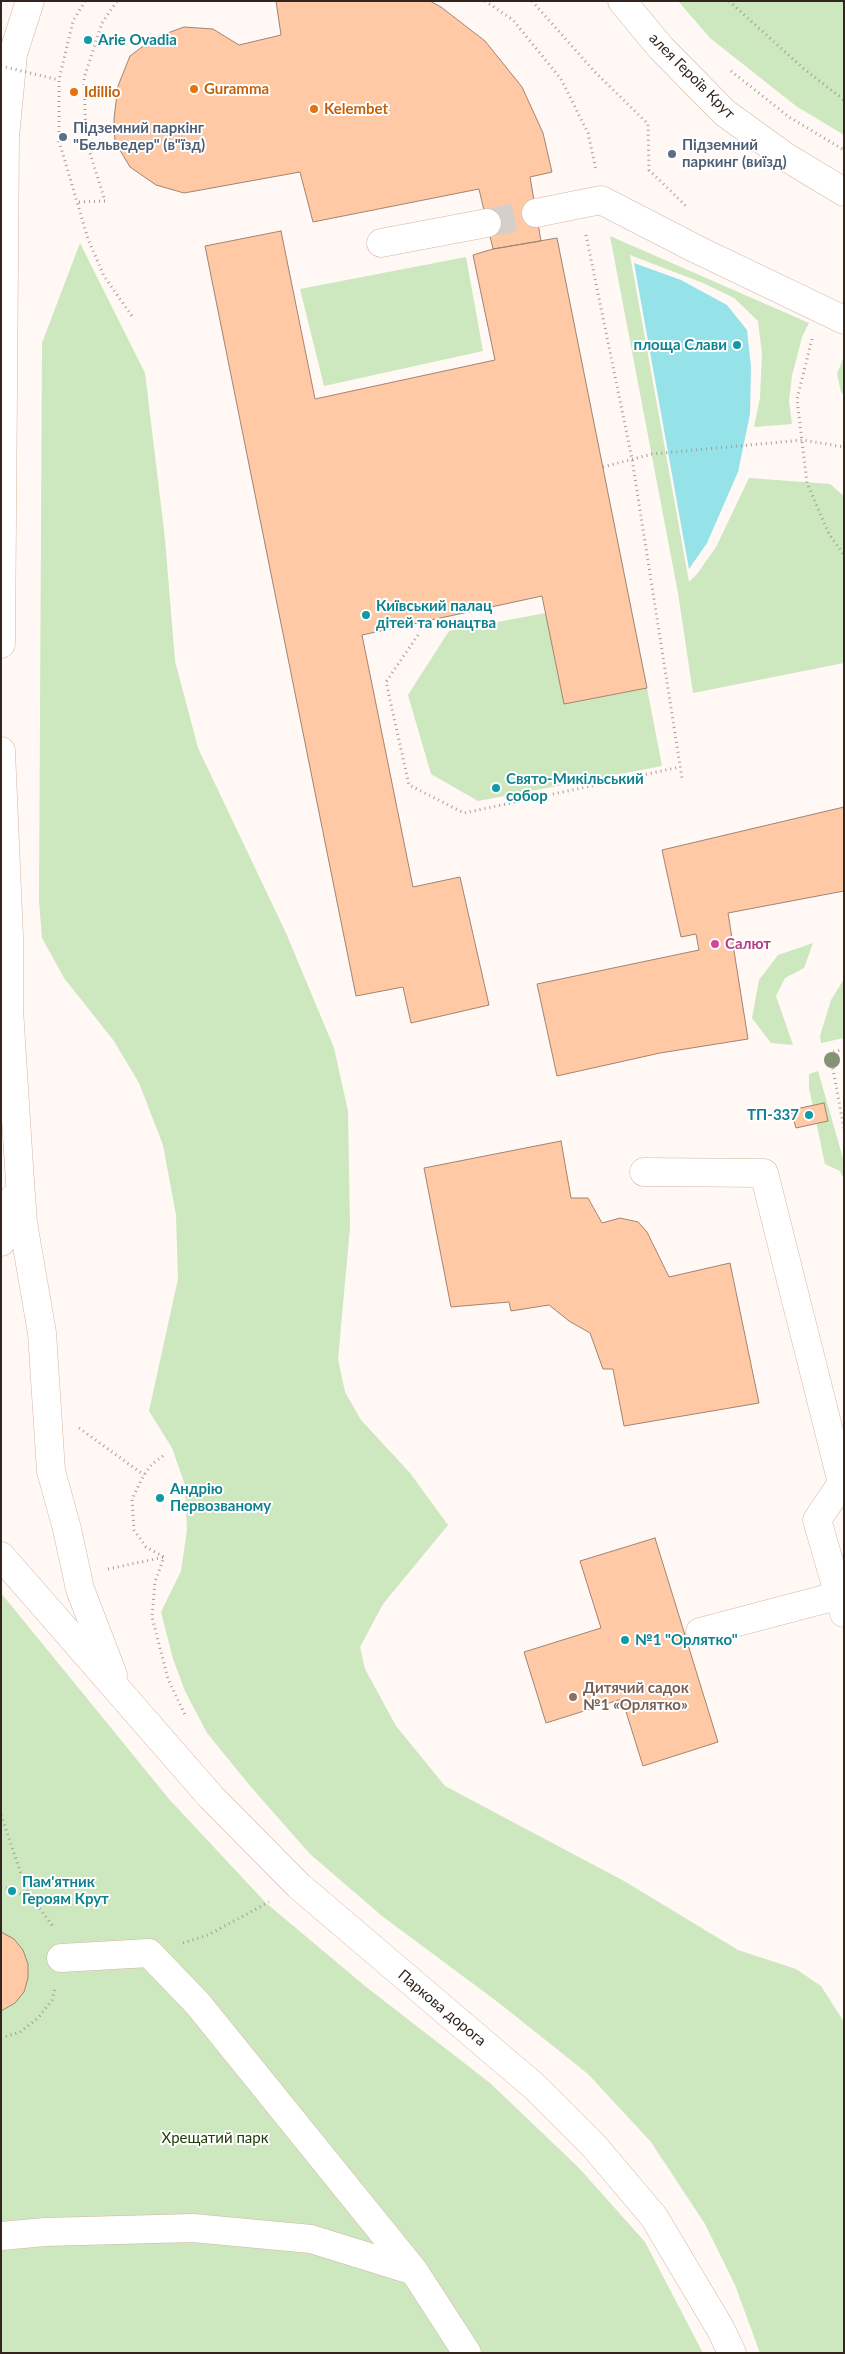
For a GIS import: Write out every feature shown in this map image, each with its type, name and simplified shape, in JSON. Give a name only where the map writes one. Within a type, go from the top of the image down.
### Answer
[{"type":"main road","points":[[1,644],[5,137],[13,54],[30,1]]},
{"type":"main road","name":"алея Героїв Крут","points":[[622,1],[661,48],[725,113],[786,157],[844,192]]},
{"type":"main road","points":[[536,213],[590,202],[836,316]]},
{"type":"main road","points":[[381,243],[487,223]]},
{"type":"main road","points":[[1,751],[5,937],[19,1166],[23,1223],[42,1333],[51,1471],[67,1529],[80,1589],[118,1688]]},
{"type":"main road","points":[[1,1242],[10,1222],[19,1166]]},
{"type":"main road","points":[[644,1172],[764,1173],[842,1483],[817,1520],[842,1601],[744,1620],[700,1632]]},
{"type":"main road","name":"Паркова дорога","points":[[1,1556],[211,1796],[298,1886],[536,2087],[594,2146],[654,2217],[720,2328],[732,2353]]},
{"type":"main road","points":[[61,1958],[149,1953],[198,2004],[414,2270],[467,2353]]},
{"type":"main road","points":[[1,2236],[45,2232],[193,2228],[311,2239],[414,2270]]},
{"type":"path","points":[[85,1],[73,21],[59,80],[59,141],[88,239],[104,276],[134,319]]},
{"type":"path","points":[[78,202],[105,201],[86,140],[84,78],[102,24],[117,1]]},
{"type":"path","points":[[485,1],[513,20],[561,79],[588,133],[590,202],[682,778]]},
{"type":"path","points":[[532,1],[594,71],[648,124],[649,170],[695,215]]},
{"type":"path","points":[[729,1],[804,69],[844,100]]},
{"type":"path","points":[[1,66],[59,80]]},
{"type":"path","points":[[729,70],[789,117],[844,150]]},
{"type":"path","points":[[836,316],[810,342],[797,399],[807,482],[829,534],[844,554]]},
{"type":"path","points":[[603,467],[652,454],[803,440],[844,447]]},
{"type":"path","points":[[418,635],[386,682],[409,785],[464,813],[680,767]]},
{"type":"path","points":[[844,1049],[830,1053],[844,1129]]},
{"type":"path","points":[[78,1427],[144,1476]]},
{"type":"path","points":[[163,1456],[152,1464],[132,1500],[134,1530],[146,1547],[164,1558]]},
{"type":"path","points":[[102,1570],[164,1558]]},
{"type":"path","points":[[164,1558],[155,1582],[152,1617],[168,1679],[188,1722]]},
{"type":"path","points":[[1,1815],[30,1901]]},
{"type":"path","points":[[149,1953],[208,1935],[298,1886]]},
{"type":"green space","points":[[678,1],[844,1],[844,135],[796,106],[710,38]]},
{"type":"green space","points":[[610,236],[809,323],[802,337],[792,376],[789,401],[792,424],[754,427],[760,398],[762,354],[758,321],[734,298],[703,283],[630,255],[689,582],[716,547],[749,478],[830,484],[844,496],[844,663],[693,693],[678,593]]},
{"type":"green space","points":[[80,243],[145,373],[165,539],[175,661],[198,748],[286,933],[334,1048],[348,1111],[350,1227],[338,1359],[345,1392],[361,1420],[410,1473],[448,1525],[383,1604],[360,1647],[365,1669],[396,1726],[445,1786],[624,1881],[738,1950],[796,1969],[821,1986],[844,2022],[844,2353],[760,2353],[735,2285],[705,2224],[651,2142],[588,2074],[499,2003],[382,1916],[310,1854],[207,1733],[185,1691],[173,1659],[161,1612],[181,1571],[187,1530],[185,1485],[172,1448],[149,1411],[178,1279],[176,1215],[163,1145],[139,1083],[114,1041],[64,978],[42,938],[39,901],[42,343]]},
{"type":"green space","points":[[466,257],[483,351],[324,386],[300,289]]},
{"type":"green space","points":[[844,356],[844,395],[841,392],[837,374]]},
{"type":"green space","points":[[546,613],[564,704],[647,688],[662,766],[478,801],[431,774],[408,695],[449,631]]},
{"type":"green space","points":[[813,943],[804,968],[785,978],[776,996],[793,1045],[771,1043],[752,1018],[759,980],[778,955]]},
{"type":"green space","points":[[844,979],[844,1038],[821,1043],[820,1036],[831,1000]]},
{"type":"green space","points":[[818,1071],[844,1162],[844,1180],[840,1171],[825,1164],[809,1088],[809,1074]]},
{"type":"green space","name":"Хрещатий парк","points":[[1,1593],[169,1799],[266,1903],[365,1986],[490,2083],[579,2168],[645,2242],[703,2353],[1,2353]]},
{"type":"water","points":[[634,263],[681,280],[727,305],[747,330],[751,367],[750,414],[738,472],[707,543],[689,569]]},
{"type":"building","points":[[276,1],[430,1],[441,7],[485,41],[522,87],[543,133],[552,172],[530,177],[541,241],[493,249],[479,189],[313,222],[300,172],[184,193],[156,185],[130,167],[115,142],[114,119],[118,86],[130,56],[154,38],[184,27],[213,29],[239,45],[281,35]]},
{"type":"building","name":"Київський палац дітей та юнацтва","points":[[281,231],[315,399],[495,360],[473,255],[493,249],[557,238],[647,688],[564,704],[542,596],[362,635],[413,887],[460,877],[489,1005],[411,1023],[403,987],[356,996],[205,246]]},
{"type":"building","name":"Салют","points":[[844,807],[844,891],[728,913],[748,1039],[660,1053],[557,1076],[537,984],[699,950],[696,934],[681,937],[662,850]]},
{"type":"building","name":"ТП-337","points":[[824,1103],[828,1121],[796,1128],[791,1110]]},
{"type":"building","points":[[561,1141],[571,1198],[588,1198],[602,1223],[620,1218],[638,1222],[647,1232],[669,1277],[730,1263],[759,1403],[624,1426],[613,1369],[603,1369],[590,1333],[569,1321],[549,1305],[511,1311],[509,1302],[451,1307],[424,1168]]},
{"type":"building","name":"№1 \"Орлятко\"","points":[[655,1538],[718,1742],[643,1766],[622,1699],[546,1723],[524,1652],[601,1628],[580,1561]]},
{"type":"building","points":[[1,1932],[14,1939],[23,1950],[28,1964],[28,1978],[24,1992],[15,2003],[1,2011]]},
{"type":"tunnel","points":[[487,223],[536,213]]},
{"type":"place","name":"Arie Ovadia","points":[[88,40]]},
{"type":"place","name":"Guramma","points":[[194,89]]},
{"type":"place","name":"Idillio","points":[[74,92]]},
{"type":"place","name":"Kelembet","points":[[314,109]]},
{"type":"place","name":"Підземний паркінг \"Бельведер\" (в\"їзд)","points":[[63,137]]},
{"type":"place","name":"Підземний паркинг (виїзд)","points":[[672,154]]},
{"type":"place","name":"площа Слави","points":[[737,345]]},
{"type":"place","name":"Київський палац дітей та юнацтва","points":[[366,615]]},
{"type":"place","name":"Свято-Микільський собор","points":[[496,788]]},
{"type":"place","name":"Салют","points":[[715,944]]},
{"type":"place","name":"ТП-337","points":[[809,1115]]},
{"type":"place","name":"Андрію Первозваному","points":[[160,1498]]},
{"type":"place","name":"№1 \"Орлятко\"","points":[[625,1640]]},
{"type":"place","name":"Дитячий садок №1 «Орлятко»","points":[[573,1697]]},
{"type":"place","name":"Пам'ятник Героям Крут","points":[[12,1891]]}]
